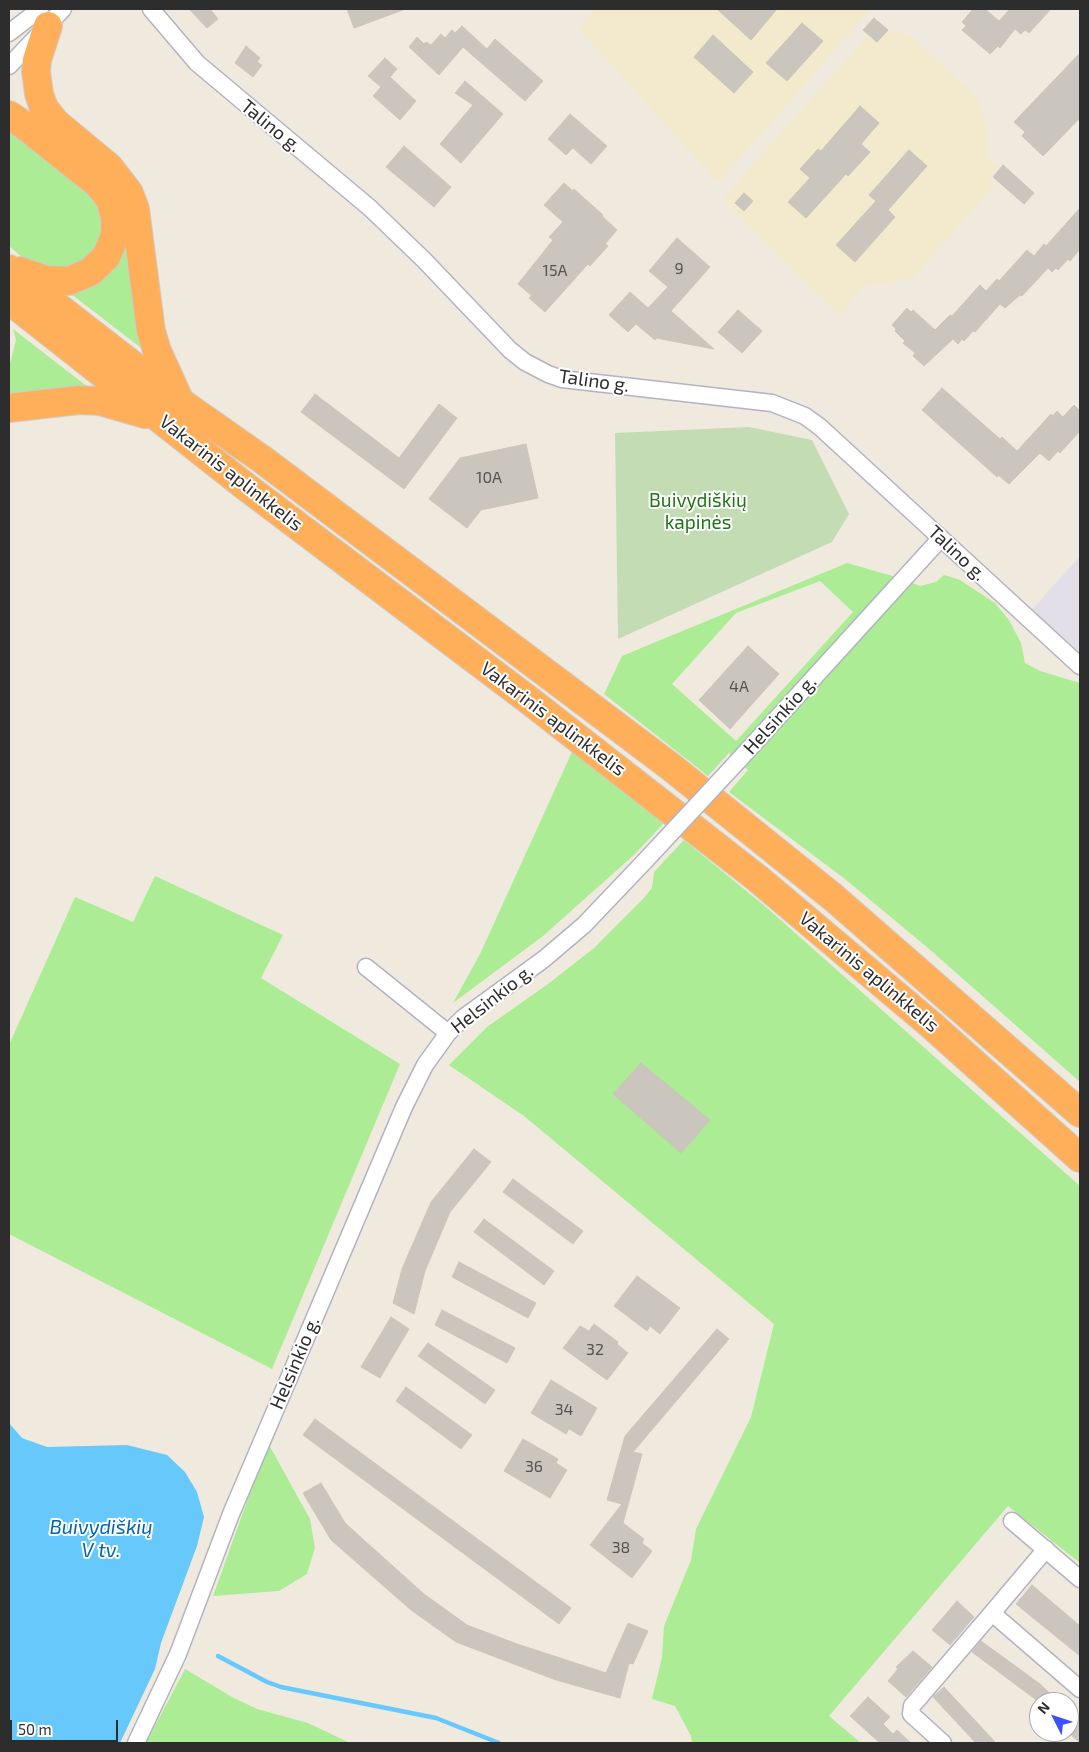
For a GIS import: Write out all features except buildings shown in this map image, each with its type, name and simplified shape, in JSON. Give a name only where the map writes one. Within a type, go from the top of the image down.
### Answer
[{"type":"highway","points":[[9,408],[79,400],[171,410],[151,331],[135,209],[129,193],[109,167],[56,123],[44,108],[39,94],[36,71],[37,60],[50,14]]},
{"type":"highway","points":[[9,115],[98,184],[110,199],[115,217],[115,236],[106,257],[90,272],[69,281],[46,280],[9,268]]},
{"type":"highway","name":"Vakarinis aplinkkelis","points":[[9,268],[171,410],[244,486],[530,702],[757,878],[929,1023],[1080,1158]]},
{"type":"highway","name":"Vakarinis aplinkkelis","points":[[9,300],[171,410],[333,513],[671,767],[841,905],[1080,1113]]},
{"type":"street","name":"Talino g.","points":[[151,9],[197,62],[227,90],[370,208],[424,260],[510,350],[525,362],[562,379],[772,403],[789,408],[820,426],[1080,666]]},
{"type":"street","points":[[9,33],[50,14]]},
{"type":"street","points":[[9,66],[50,14]]},
{"type":"street","name":"Helsinkio g.","points":[[136,1743],[178,1654],[237,1499],[401,1114],[425,1065],[448,1033],[479,1005],[544,959],[584,925],[738,761],[941,538]]},
{"type":"street","points":[[366,967],[448,1033]]},
{"type":"street","points":[[1012,1521],[1080,1579]]},
{"type":"street","points":[[942,1743],[911,1714],[912,1706],[1046,1549]]},
{"type":"street","points":[[992,1613],[1080,1689]]},
{"type":"shaded area","points":[[596,9],[871,9],[718,183],[578,28]]},
{"type":"shaded area","points":[[874,18],[888,30],[906,33],[977,96],[985,120],[990,160],[999,167],[989,179],[995,185],[912,279],[864,286],[840,316],[722,199],[868,35],[863,30]]},
{"type":"shaded area","points":[[1080,556],[1080,660],[1028,614]]},
{"type":"green space","points":[[9,126],[104,208],[102,246],[69,272],[30,264],[9,246]]},
{"type":"green space","points":[[125,238],[145,351],[66,290]]},
{"type":"green space","points":[[13,329],[93,391],[9,397],[9,367],[16,340]]},
{"type":"green space","name":"Buivydiškių kapinės","points":[[749,427],[812,440],[849,514],[832,542],[618,639],[615,433]]},
{"type":"green space","points":[[847,563],[920,586],[936,582],[944,575],[960,580],[995,603],[1009,620],[1021,643],[1025,663],[1040,671],[1080,683],[1080,1082],[928,948],[845,879],[729,792],[748,770],[729,753],[708,776],[604,694],[622,656]],"holes":[[[820,581],[853,612],[736,741],[672,684],[736,613]]]},
{"type":"green space","points":[[572,752],[664,823],[635,854],[543,936],[453,1003],[480,954]]},
{"type":"green space","points":[[684,840],[766,907],[1080,1186],[1080,1563],[1008,1506],[829,1716],[861,1743],[692,1743],[691,1736],[675,1706],[652,1699],[662,1657],[664,1626],[691,1560],[696,1529],[751,1417],[774,1324],[524,1116],[449,1065],[487,1027],[548,984],[594,948],[643,899],[652,888],[654,872]]},
{"type":"green space","points":[[155,876],[283,935],[261,978],[400,1064],[272,1369],[9,1234],[9,1045],[75,897],[133,922]]},
{"type":"green space","points":[[268,1443],[310,1519],[315,1548],[307,1574],[279,1591],[213,1596]]},
{"type":"green space","points":[[185,1669],[232,1697],[257,1709],[308,1723],[350,1743],[146,1743]]},
{"type":"water","name":"Buivydiškių V tv.","points":[[9,1423],[22,1438],[47,1447],[127,1445],[167,1455],[185,1472],[197,1492],[204,1517],[197,1546],[161,1643],[155,1669],[120,1743],[12,1743],[9,1740]]},
{"type":"waterway","points":[[218,1656],[267,1682],[281,1687],[436,1718],[499,1743]]}]
